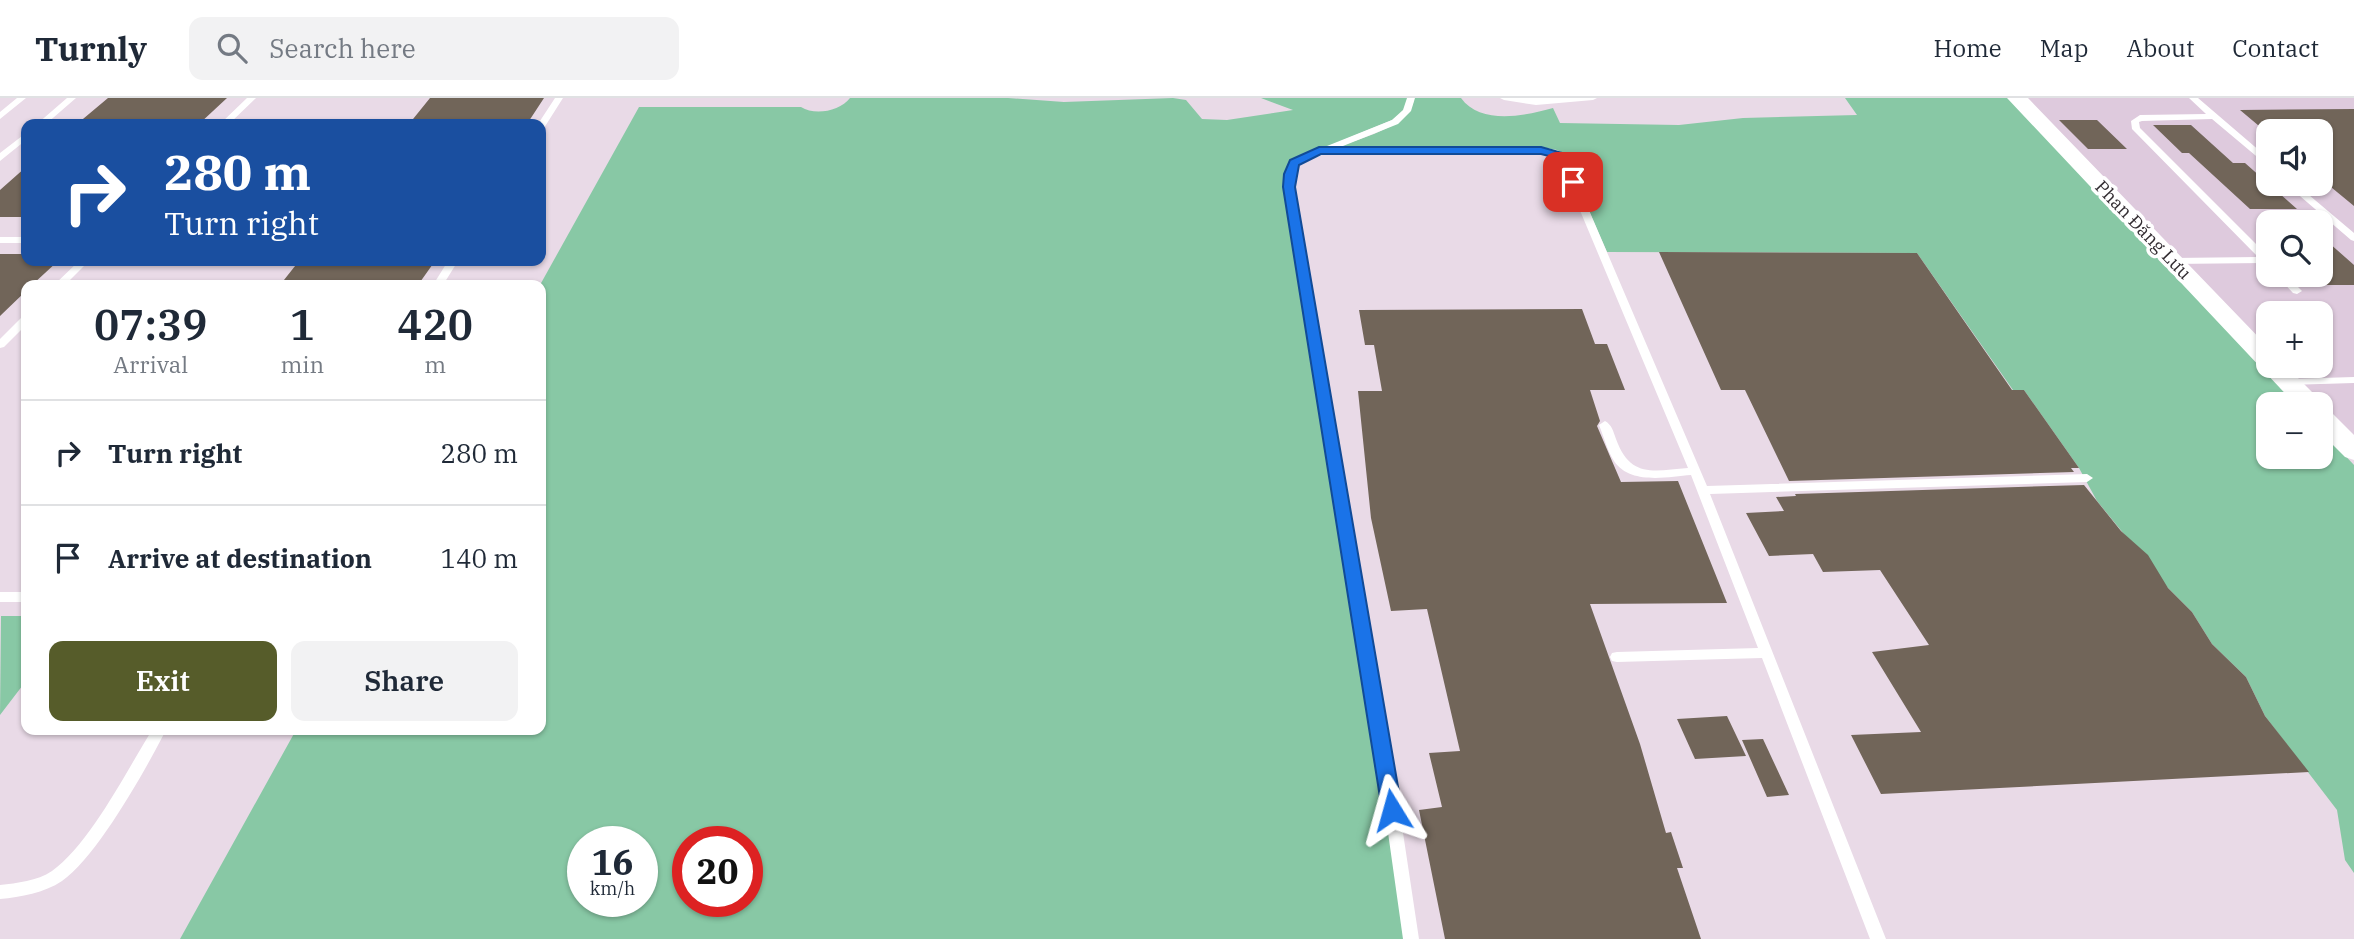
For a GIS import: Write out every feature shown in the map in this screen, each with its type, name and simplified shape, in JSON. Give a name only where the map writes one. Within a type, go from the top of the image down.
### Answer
[{"type":"street","name":"Phan Đăng Lưu","points":[[2017,98],[2256,348]]},
{"type":"street","points":[[2284,378],[2297,392]]},
{"type":"street","points":[[2333,430],[2354,452]]},
{"type":"lane","points":[[0,116],[22,98]]},
{"type":"lane","points":[[47,119],[72,98]]},
{"type":"lane","points":[[229,119],[252,98]]},
{"type":"lane","points":[[546,119],[559,98]]},
{"type":"lane","points":[[1411,98],[1407,111],[1395,122],[1294,163],[1289,174],[1289,187],[1381,733],[1411,939]]},
{"type":"lane","points":[[1504,98],[1536,102],[1593,98]]},
{"type":"lane","points":[[2193,98],[2256,153]]},
{"type":"lane","points":[[2214,116],[2140,118],[2135,121],[2136,129],[2256,250]]},
{"type":"lane","points":[[0,158],[21,140]]},
{"type":"lane","points":[[1319,151],[1541,150],[1562,156],[1703,490],[1878,939]]},
{"type":"lane","points":[[2305,196],[2354,238]]},
{"type":"lane","points":[[0,240],[21,240]]},
{"type":"lane","points":[[2172,261],[2256,261]]},
{"type":"lane","points":[[64,280],[78,266]]},
{"type":"lane","points":[[2293,287],[2297,291]]},
{"type":"lane","points":[[0,345],[21,324]]},
{"type":"lane","points":[[2329,378],[2354,380]]},
{"type":"lane","points":[[1605,425],[1620,460],[1628,468],[1639,472],[1695,471]]},
{"type":"lane","points":[[1703,490],[2087,478]]},
{"type":"lane","points":[[0,597],[21,597]]},
{"type":"lane","points":[[1617,657],[1766,653]]},
{"type":"lane","points":[[0,892],[30,888],[58,875],[68,865],[86,846],[156,735]]},
{"type":"shaded area","points":[[2026,98],[2354,98],[2354,438],[2333,416],[2333,392],[2309,392],[2296,378],[2333,378],[2333,301],[2256,301],[2256,337]]},
{"type":"green space","points":[[850,98],[1008,98],[1064,102],[1173,98],[1186,100],[1202,119],[1227,120],[1293,110],[1261,98],[1408,98],[1404,111],[1392,120],[1290,162],[1285,184],[1375,735],[1404,939],[180,939],[293,735],[546,735],[546,280],[543,280],[639,107],[801,107],[820,112],[834,109]]},
{"type":"green space","points":[[1414,98],[1461,98],[1469,107],[1491,115],[1529,114],[1553,108],[1560,123],[1679,125],[1743,118],[1857,115],[1845,98],[2008,98],[2256,361],[2256,378],[2272,378],[2286,392],[2256,392],[2256,469],[2333,469],[2333,443],[2354,465],[2354,873],[2345,860],[2337,810],[2265,716],[2246,677],[2212,644],[2192,612],[2168,588],[2097,501],[2079,468],[2024,390],[2013,390],[1917,253],[1607,252],[1565,156],[1556,150],[1331,149],[1393,125],[1411,108]]},
{"type":"green space","points":[[1,616],[21,616],[21,688],[0,715]]},
{"type":"building","points":[[108,98],[227,98],[204,119],[83,119]]},
{"type":"building","points":[[430,98],[544,98],[530,119],[413,119]]},
{"type":"building","points":[[2354,109],[2354,206],[2333,189],[2333,119],[2256,119],[2256,123],[2240,110]]},
{"type":"building","points":[[2059,120],[2097,120],[2127,149],[2088,149]]},
{"type":"building","points":[[2153,125],[2191,125],[2233,163],[2245,163],[2256,173],[2256,196],[2282,196],[2297,209],[2250,209],[2189,153],[2182,153]]},
{"type":"building","points":[[21,171],[21,217],[0,217],[0,190]]},
{"type":"building","points":[[2333,246],[2354,265],[2354,285],[2333,285]]},
{"type":"building","points":[[1659,252],[1917,253],[2012,390],[2024,390],[2079,468],[2071,468],[2074,472],[1789,481],[1745,390],[1721,390]]},
{"type":"building","points":[[0,254],[21,254],[21,266],[53,266],[37,280],[21,280],[21,296],[0,316]]},
{"type":"building","points":[[295,266],[431,266],[422,280],[284,280]]},
{"type":"building","points":[[1582,309],[1595,344],[1607,344],[1625,390],[1590,390],[1600,421],[1597,426],[1621,482],[1678,481],[1727,603],[1590,604],[1640,744],[1666,833],[1671,832],[1683,868],[1677,868],[1701,939],[1445,939],[1419,810],[1442,807],[1429,753],[1460,751],[1427,609],[1391,611],[1371,518],[1358,391],[1382,391],[1374,345],[1365,345],[1359,310]]},
{"type":"building","points":[[2084,485],[2121,531],[2148,555],[2168,588],[2192,612],[2212,644],[2246,677],[2265,716],[2309,772],[1881,794],[1851,735],[1921,732],[1872,652],[1929,645],[1880,570],[1823,572],[1813,554],[1769,556],[1746,513],[1784,511],[1776,497],[1796,496],[1795,494]]},
{"type":"building","points":[[1727,716],[1746,756],[1695,759],[1677,719]]},
{"type":"building","points":[[1763,739],[1789,795],[1767,797],[1742,740]]},
{"type":"route","points":[[1392,810],[1289,174],[1294,163],[1319,151],[1541,150],[1562,156],[1573,182]]}]
